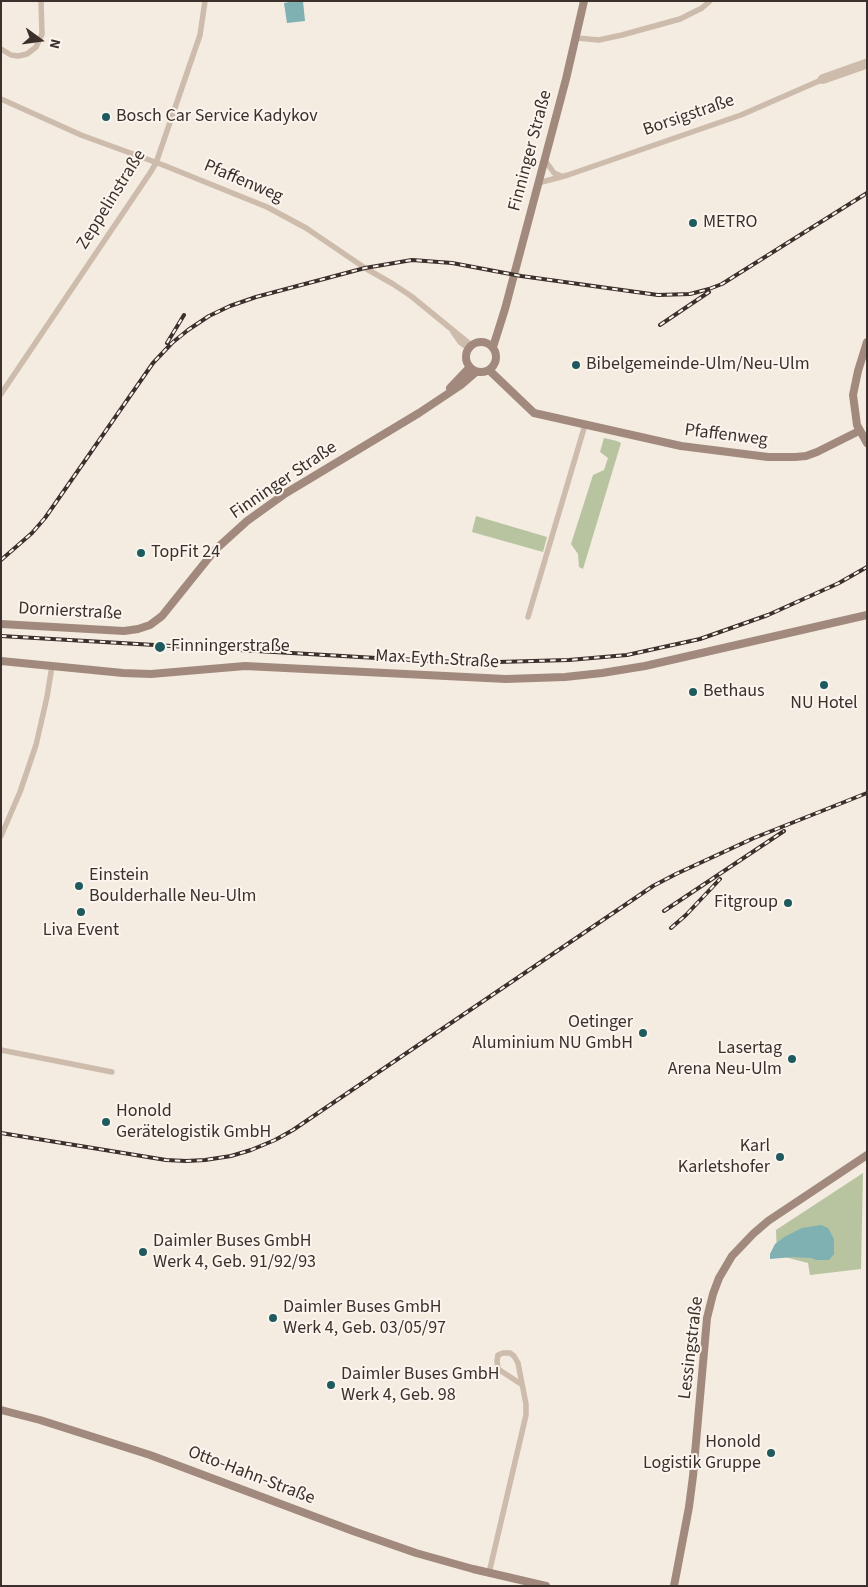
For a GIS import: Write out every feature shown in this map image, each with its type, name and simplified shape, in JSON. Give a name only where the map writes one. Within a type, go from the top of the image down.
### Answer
[{"type":"street","points":[[1,49],[11,55],[21,56],[32,52],[42,34],[41,1]]},
{"type":"street","name":"Zeppelinstraße","points":[[1,394],[156,163],[200,35],[206,1]]},
{"type":"street","name":"Finninger Straße","points":[[491,368],[496,357],[491,346],[505,309],[584,1]]},
{"type":"street","points":[[576,38],[599,40],[680,19],[702,8],[710,1]]},
{"type":"street","name":"Borsigstraße","points":[[819,81],[822,77],[867,61]]},
{"type":"street","name":"Borsigstraße","points":[[538,183],[568,175],[741,115],[819,81],[867,66]]},
{"type":"street","name":"Pfaffenweg","points":[[1,99],[81,135],[267,207],[306,228],[411,296],[470,346]]},
{"type":"street","points":[[544,159],[555,174],[561,176],[568,175]]},
{"type":"street","points":[[491,346],[481,342],[470,346],[465,357],[467,364],[473,370],[484,372],[491,368]]},
{"type":"street","points":[[867,342],[853,395],[859,431],[867,443]]},
{"type":"street","name":"Pfaffenweg","points":[[491,368],[534,413],[681,446],[782,458],[806,456],[859,431]]},
{"type":"street","name":"Finninger Straße","points":[[138,629],[150,625],[162,616],[215,550],[254,515],[286,493],[419,413],[461,385],[473,370]]},
{"type":"street","points":[[528,617],[585,425]]},
{"type":"street","name":"Max-Eyth-Straße","points":[[1,661],[151,674],[245,666],[506,679],[565,677],[645,666],[867,616]]},
{"type":"street","name":"Dornierstraße","points":[[1,624],[114,631],[138,629]]},
{"type":"street","points":[[1,836],[20,792],[36,745],[52,666]]},
{"type":"street","points":[[1,1050],[112,1072]]},
{"type":"street","name":"Lessingstraße","points":[[674,1586],[693,1476],[707,1318],[719,1278],[732,1256],[768,1221],[867,1155]]},
{"type":"street","points":[[489,1573],[526,1415],[526,1404],[518,1363],[510,1353],[503,1353],[498,1356],[498,1369],[521,1384]]},
{"type":"street","name":"Otto-Hahn-Straße","points":[[1,1410],[40,1420],[150,1455],[354,1531],[416,1552],[489,1573],[546,1586]]},
{"type":"green space","points":[[604,438],[621,443],[583,569],[579,567],[578,554],[571,544],[593,475],[604,470],[608,458],[600,452]]},
{"type":"green space","points":[[476,516],[547,537],[543,552],[472,532]]},
{"type":"green space","points":[[863,1173],[861,1269],[810,1275],[808,1263],[777,1255],[776,1230]]},
{"type":"water","points":[[303,1],[305,21],[287,23],[284,3]]},
{"type":"water","points":[[821,1225],[828,1228],[834,1239],[834,1254],[829,1260],[793,1257],[770,1259],[770,1254],[775,1244],[784,1237],[802,1228]]},
{"type":"railway","points":[[1,560],[32,533],[45,518],[153,363],[172,343],[188,330],[209,316],[230,306],[256,297],[365,268],[412,260],[452,263],[521,276],[658,295],[690,294],[722,284],[867,193]]},
{"type":"railway","points":[[660,325],[709,292]]},
{"type":"railway","points":[[167,343],[184,315]]},
{"type":"railway","points":[[1,636],[462,663],[569,660],[627,655],[700,639],[768,615],[839,583],[867,567]]},
{"type":"railway","points":[[1,1133],[166,1160],[205,1160],[231,1156],[251,1150],[293,1130],[653,886],[754,838],[867,793]]},
{"type":"railway","points":[[664,911],[784,831]]},
{"type":"railway","points":[[671,928],[720,879]]},
{"type":"place","name":"Bosch Car Service Kadykov","points":[[106,117]]},
{"type":"place","name":"METRO","points":[[693,223]]},
{"type":"place","name":"Bibelgemeinde-Ulm/Neu-Ulm","points":[[576,365]]},
{"type":"place","name":"TopFit 24","points":[[141,553]]},
{"type":"place","name":"Finningerstraße","points":[[160,647]]},
{"type":"place","name":"NU Hotel","points":[[824,685]]},
{"type":"place","name":"Bethaus","points":[[693,692]]},
{"type":"place","name":"Einstein Boulderhalle Neu-Ulm","points":[[79,886]]},
{"type":"place","name":"Fitgroup","points":[[788,903]]},
{"type":"place","name":"Liva Event","points":[[81,912]]},
{"type":"place","name":"Oetinger Aluminium NU GmbH","points":[[643,1033]]},
{"type":"place","name":"Lasertag Arena Neu-Ulm","points":[[792,1059]]},
{"type":"place","name":"Honold Gerätelogistik GmbH","points":[[106,1122]]},
{"type":"place","name":"Karl Karletshofer","points":[[780,1157]]},
{"type":"place","name":"Daimler Buses GmbH Werk 4, Geb. 91/92/93","points":[[143,1252]]},
{"type":"place","name":"Daimler Buses GmbH Werk 4, Geb. 03/05/97","points":[[273,1318]]},
{"type":"place","name":"Daimler Buses GmbH Werk 4, Geb. 98","points":[[331,1385]]},
{"type":"place","name":"Honold Logistik Gruppe","points":[[771,1453]]}]
